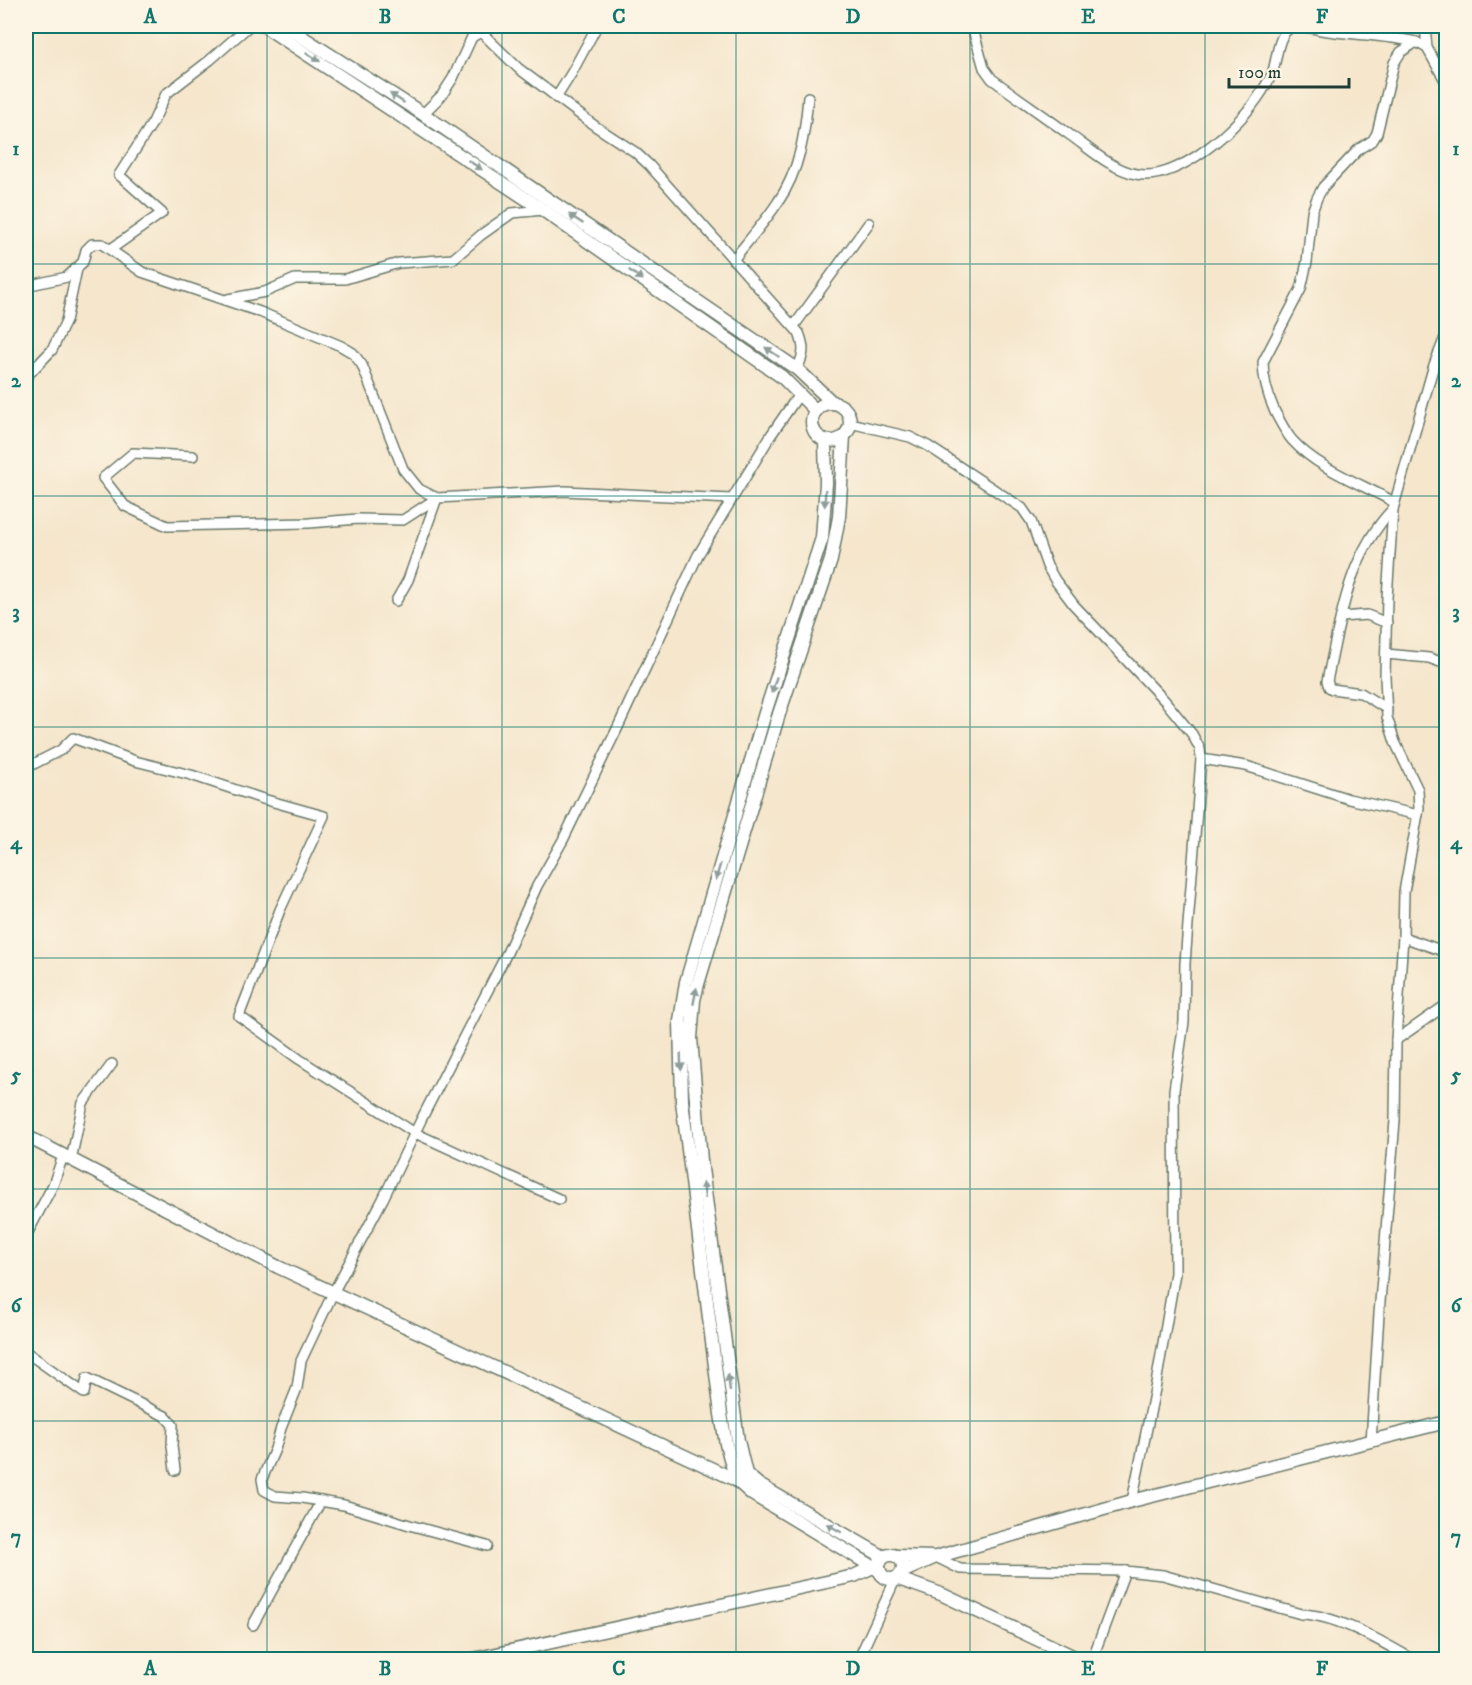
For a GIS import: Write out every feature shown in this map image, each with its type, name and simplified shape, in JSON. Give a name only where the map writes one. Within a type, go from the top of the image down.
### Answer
[{"type":"street","points":[[111,249],[162,213],[119,175],[153,122],[166,94],[249,26]]},
{"type":"street","points":[[264,26],[543,210],[782,377],[816,411]]},
{"type":"street","points":[[285,26],[423,114],[797,369],[833,403],[846,410],[850,423],[844,436],[839,518],[831,560],[779,714],[698,984],[694,1000],[691,1038],[701,1161],[731,1401],[747,1474],[759,1485],[891,1567],[941,1594]]},
{"type":"street","points":[[472,26],[518,68],[556,98],[618,141],[649,165],[667,183],[702,226],[794,326],[804,346],[803,357],[797,369]]},
{"type":"street","points":[[556,98],[572,74],[597,26]]},
{"type":"street","points":[[972,26],[984,68],[992,79],[1106,161],[1136,174],[1149,175],[1165,171],[1202,153],[1228,132],[1260,95],[1272,74],[1281,40],[1290,28],[1296,26],[1330,32],[1395,37],[1416,42],[1427,48]]},
{"type":"street","points":[[1425,26],[1427,48],[1446,82]]},
{"type":"street","points":[[423,114],[442,95],[453,78],[472,37],[479,33]]},
{"type":"street","points":[[1394,506],[1313,458],[1292,440],[1273,407],[1263,371],[1265,357],[1301,289],[1307,262],[1312,212],[1317,198],[1323,187],[1377,133],[1394,63],[1401,52],[1416,42]]},
{"type":"street","points":[[733,260],[778,202],[788,185],[805,134],[808,96]]},
{"type":"street","points":[[225,299],[265,291],[295,279],[345,279],[399,263],[453,259],[512,213],[543,210]]},
{"type":"street","points":[[794,326],[869,223]]},
{"type":"street","points":[[26,286],[67,277],[83,262],[86,250],[92,244],[102,244],[142,272],[225,299],[341,346],[353,353],[362,365],[404,469],[419,489],[437,498],[565,491],[731,499]]},
{"type":"street","points":[[26,377],[52,350],[66,321],[77,269]]},
{"type":"street","points":[[1371,1442],[1378,1314],[1395,1121],[1396,1040],[1404,892],[1419,799],[1418,790],[1391,733],[1387,709],[1387,623],[1394,506],[1434,365],[1446,335]]},
{"type":"street","points":[[487,1546],[413,1527],[344,1505],[275,1496],[264,1490],[262,1479],[297,1388],[301,1361],[333,1293],[507,953],[537,886],[618,727],[698,555],[771,435],[800,393]]},
{"type":"street","points":[[833,403],[823,405],[816,411],[813,425],[817,434],[825,440],[835,441],[844,436]]},
{"type":"street","points":[[850,423],[910,437],[928,446],[1022,508],[1030,521],[1047,566],[1055,580],[1074,605],[1165,701],[1192,734],[1200,749],[1187,929],[1185,1013],[1174,1090],[1175,1274],[1156,1384],[1132,1501]]},
{"type":"street","points":[[736,1480],[721,1414],[689,1163],[682,1101],[680,1021],[686,982],[742,791],[822,538],[826,483],[825,440]]},
{"type":"street","points":[[193,456],[133,453],[103,478],[125,506],[167,526],[297,524],[358,519],[404,520],[437,498]]},
{"type":"street","points":[[396,601],[408,580],[437,498]]},
{"type":"street","points":[[1387,709],[1361,693],[1329,687],[1327,681],[1346,591],[1353,572],[1374,531],[1394,506]]},
{"type":"street","points":[[1341,617],[1367,615],[1387,623]]},
{"type":"street","points":[[1386,654],[1429,657],[1446,664]]},
{"type":"street","points":[[26,768],[61,750],[73,738],[135,761],[191,775],[263,800],[324,816],[280,910],[239,1016],[299,1059],[415,1133],[559,1199]]},
{"type":"street","points":[[1201,759],[1246,766],[1349,799],[1418,815]]},
{"type":"street","points":[[1403,937],[1446,952]]},
{"type":"street","points":[[1396,1040],[1446,1005]]},
{"type":"street","points":[[26,1236],[67,1158],[83,1103],[112,1064]]},
{"type":"street","points":[[26,1136],[278,1267],[736,1480],[752,1494],[941,1594],[1081,1659]]},
{"type":"street","points":[[26,1352],[84,1393],[87,1378],[165,1416],[173,1425],[172,1446],[175,1470]]},
{"type":"street","points":[[468,1659],[936,1557],[1132,1501],[1446,1422]]},
{"type":"street","points":[[253,1625],[321,1501]]},
{"type":"street","points":[[891,1567],[936,1557],[960,1569],[1125,1570],[1163,1575],[1301,1614],[1317,1615],[1386,1644],[1414,1659]]},
{"type":"street","points":[[858,1659],[891,1567]]},
{"type":"street","points":[[1092,1659],[1125,1570]]}]
